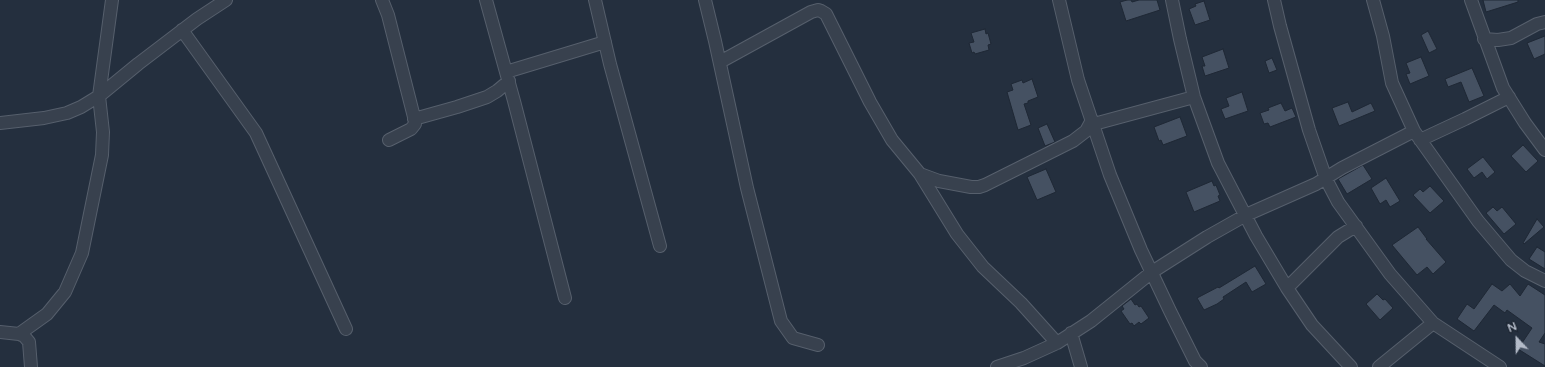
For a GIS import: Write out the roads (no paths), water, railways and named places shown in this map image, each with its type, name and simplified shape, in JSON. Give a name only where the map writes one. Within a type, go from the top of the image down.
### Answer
[{"type":"street","points":[[19,334],[47,314],[65,292],[82,253],[102,155],[103,132],[99,96],[112,0]]},
{"type":"street","points":[[0,123],[44,118],[67,113],[81,107],[99,96],[182,30],[226,0]]},
{"type":"street","points":[[382,0],[388,15],[415,124],[411,129],[389,140]]},
{"type":"street","points":[[486,0],[508,77],[565,298]]},
{"type":"street","points":[[595,0],[660,246]]},
{"type":"street","points":[[705,0],[747,188],[781,321],[793,338],[818,345]]},
{"type":"street","points":[[1059,0],[1078,80],[1116,187],[1141,250],[1170,312],[1195,361],[1201,367]]},
{"type":"street","points":[[1172,0],[1194,97],[1218,163],[1266,254],[1312,325],[1345,365]]},
{"type":"street","points":[[1274,0],[1309,130],[1326,178],[1338,202],[1390,274],[1433,323],[1500,367]]},
{"type":"street","points":[[1373,0],[1383,36],[1392,83],[1417,135],[1450,185],[1511,260],[1525,271],[1545,281]]},
{"type":"street","points":[[1471,0],[1503,88],[1525,123],[1545,150]]},
{"type":"street","points":[[720,62],[811,12],[818,10],[826,14],[870,102],[892,140],[920,174],[957,234],[983,267],[1021,303],[1057,343]]},
{"type":"street","points":[[1484,39],[1498,40],[1511,38],[1537,24],[1545,22]]},
{"type":"street","points":[[182,30],[256,133],[346,329]]},
{"type":"street","points":[[414,119],[486,97],[497,91],[508,77],[605,42]]},
{"type":"street","points":[[920,174],[939,181],[979,187],[1073,141],[1086,131],[1093,122],[1194,97]]},
{"type":"street","points":[[997,367],[1024,358],[1057,343],[1092,321],[1152,272],[1207,237],[1246,215],[1302,191],[1342,168],[1417,135],[1465,119],[1509,97]]},
{"type":"street","points":[[1288,288],[1338,237],[1356,226]]},
{"type":"street","points":[[1378,367],[1433,323]]},
{"type":"street","points":[[0,332],[24,336],[29,342],[31,367]]},
{"type":"street","points":[[1071,333],[1081,367]]}]
